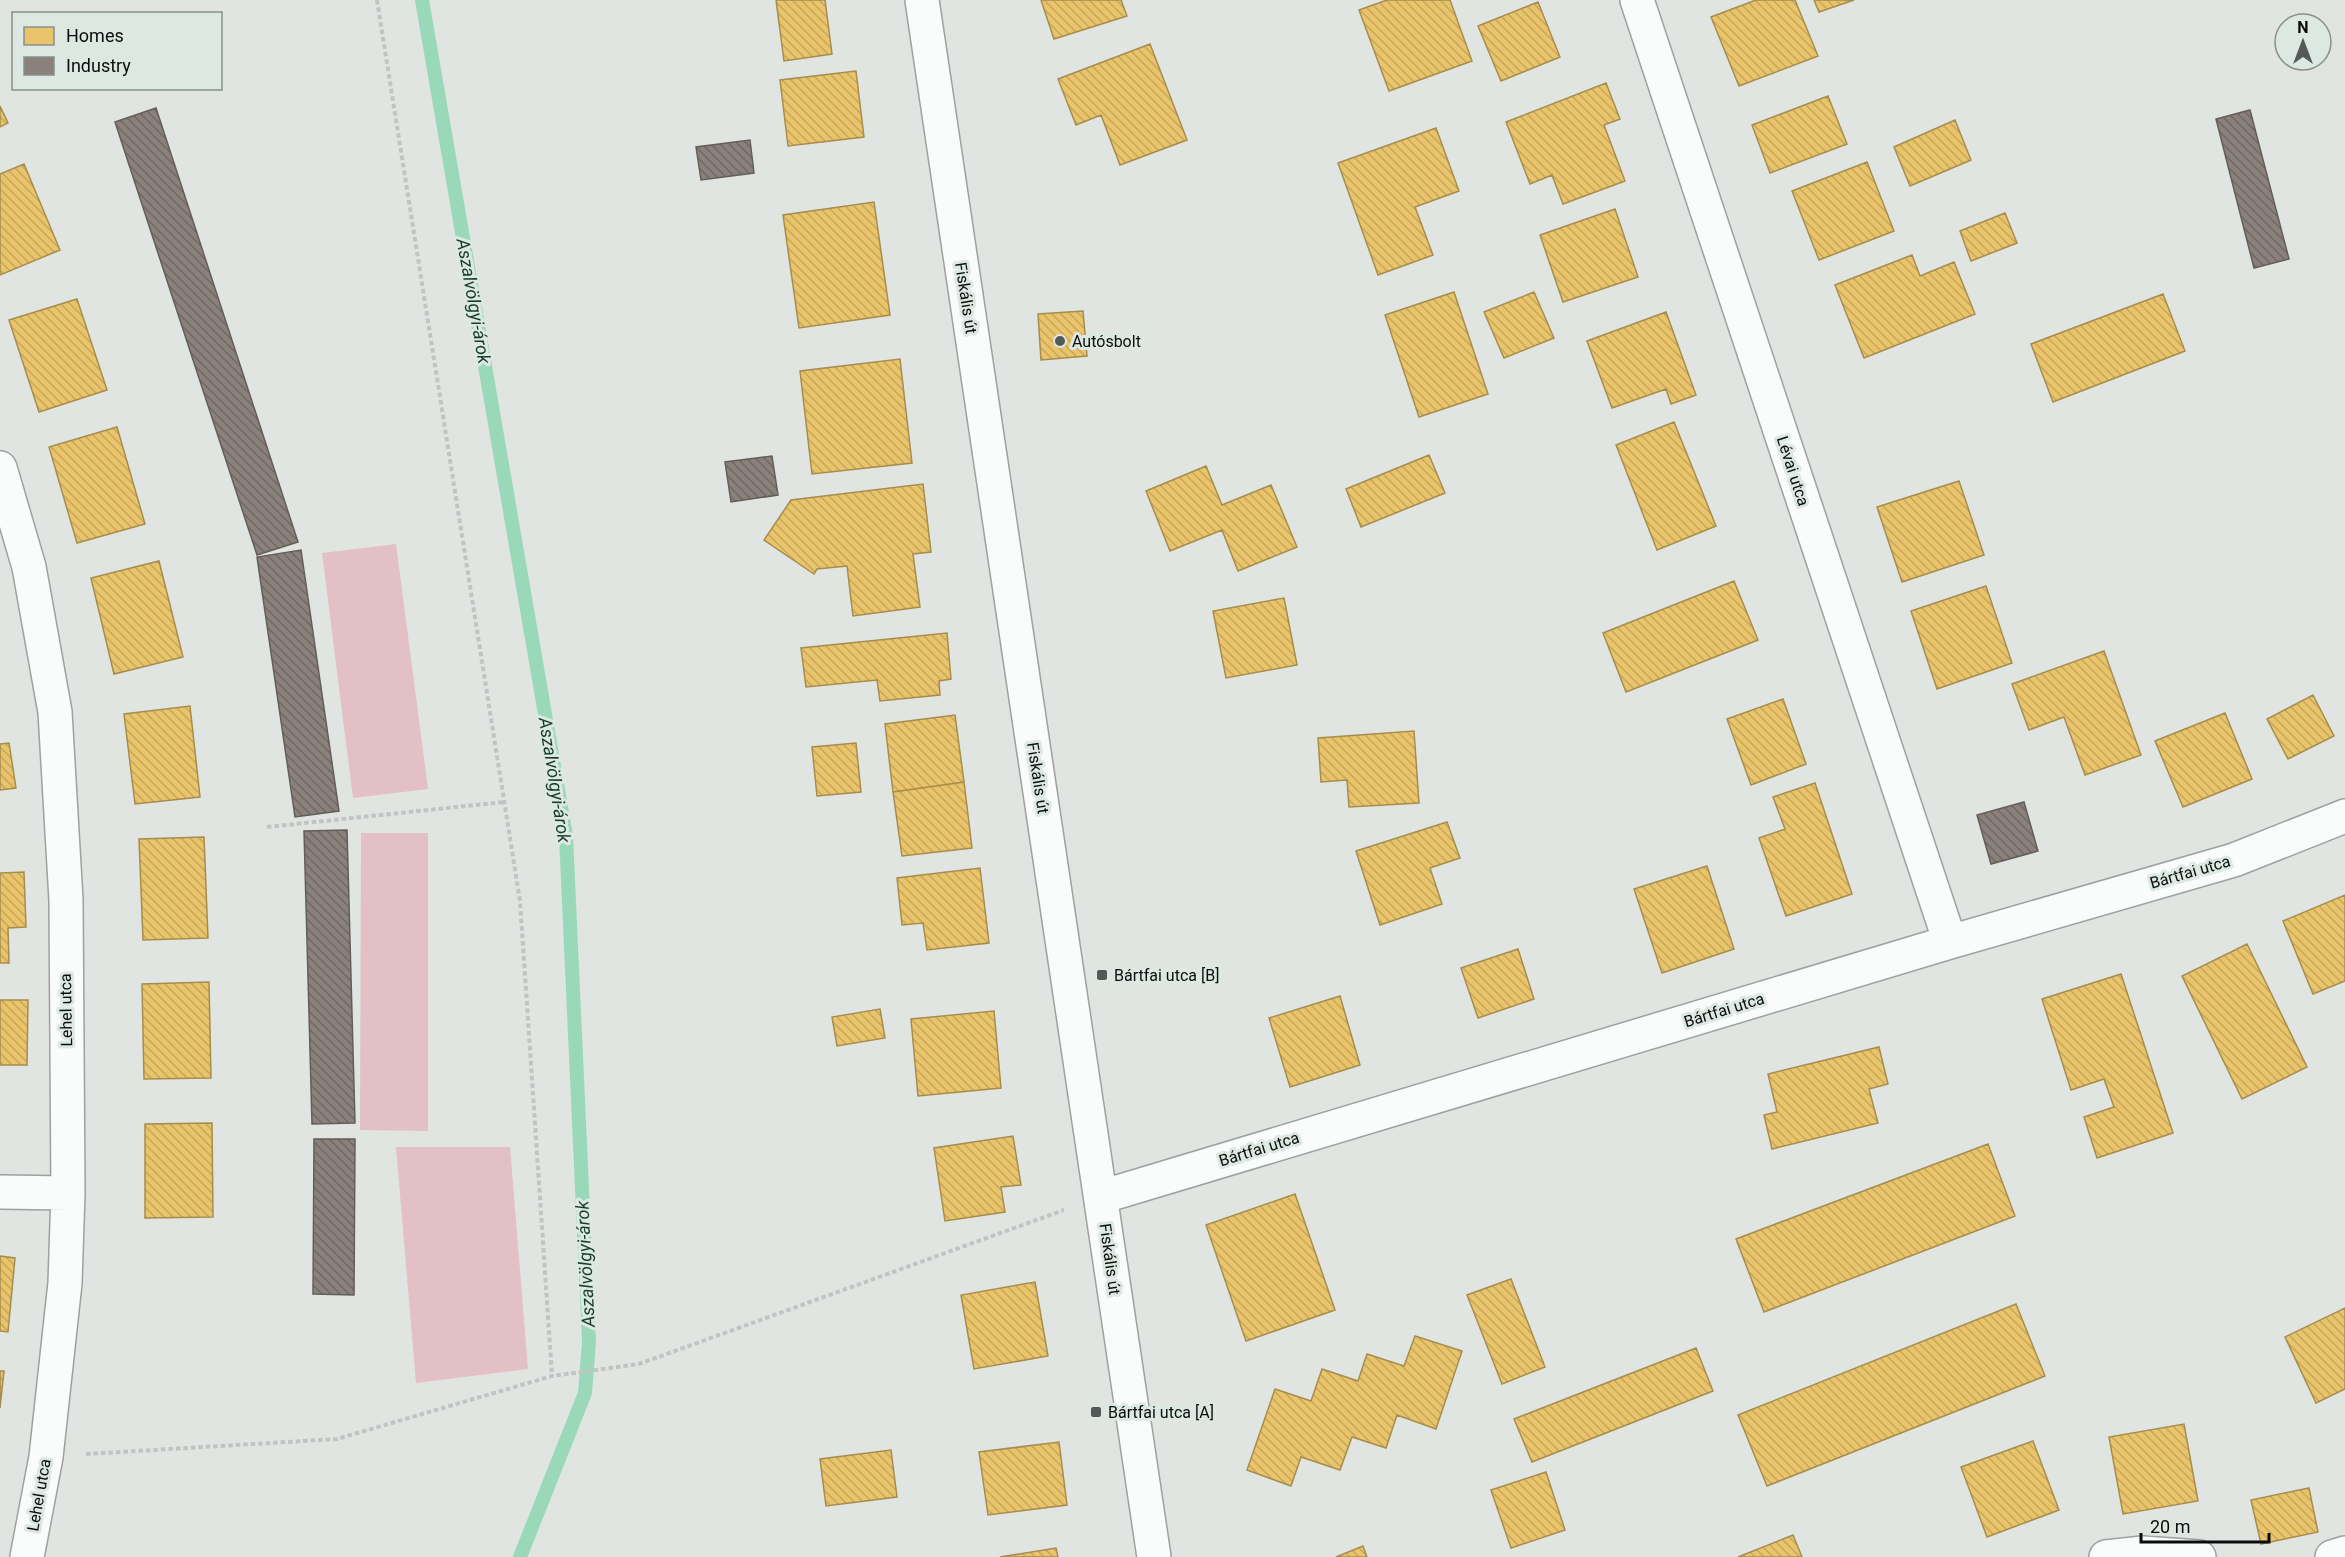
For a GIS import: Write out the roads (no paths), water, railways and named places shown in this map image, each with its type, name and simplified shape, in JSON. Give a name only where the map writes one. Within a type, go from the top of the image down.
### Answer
[{"type":"street","name":"Fiskális út","points":[[922,0],[1154,1557]]},
{"type":"street","name":"Lévai utca","points":[[1637,0],[1950,942]]},
{"type":"street","name":"Lehel utca","points":[[0,468],[29,567],[55,712],[66,900],[68,1193],[65,1282],[46,1457],[27,1557]]},
{"type":"street","name":"Bártfai utca","points":[[1101,1197],[1950,942],[2234,860],[2345,816]]},
{"type":"street","points":[[0,1192],[68,1193]]},
{"type":"street","points":[[2106,1557],[2143,1553],[2199,1557]]},
{"type":"street","points":[[2331,1557],[2345,1553]]},
{"type":"waterway","name":"Aszalvölgyi-árok","points":[[422,0],[566,836],[589,1342],[585,1393],[520,1557]]},
{"type":"place","name":"Autósbolt","points":[[1060,341]]},
{"type":"place","name":"Bártfai utca [B]","points":[[1102,975]]},
{"type":"place","name":"Bártfai utca [A]","points":[[1096,1412]]}]
